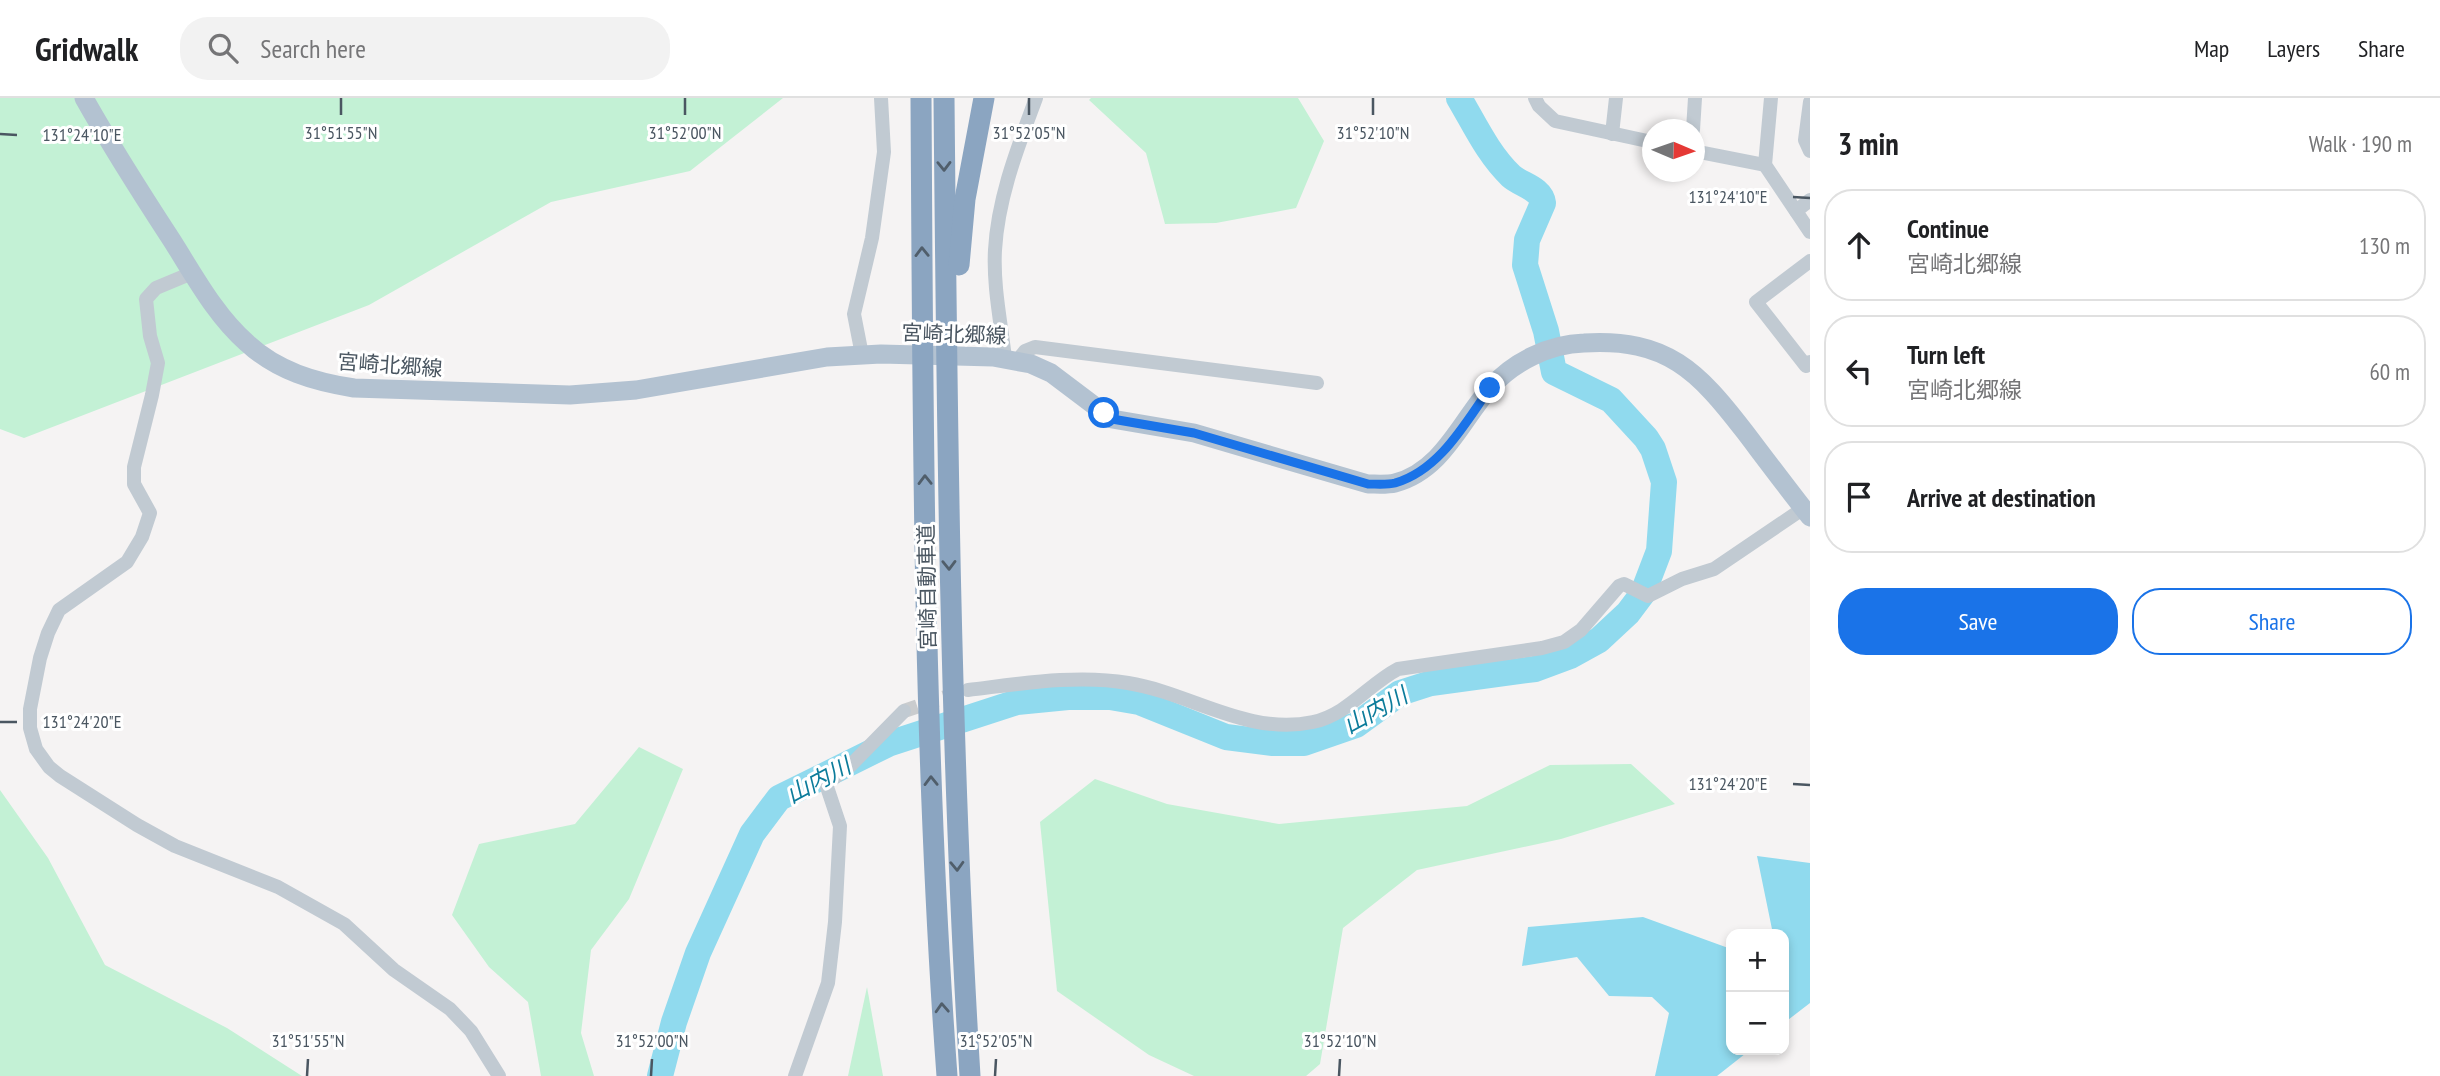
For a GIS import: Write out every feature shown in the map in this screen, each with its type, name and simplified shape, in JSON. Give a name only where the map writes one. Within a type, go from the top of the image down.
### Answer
[{"type":"highway","name":"宮崎自動車道","points":[[921,98],[931,797],[947,1076]]},
{"type":"highway","name":"宮崎自動車道","points":[[943,98],[947,492],[959,900],[970,1076]]},
{"type":"highway","points":[[947,492],[957,442],[959,247],[984,98]]},
{"type":"main road","name":"宮崎北郷線","points":[[84,98],[192,273],[228,324],[255,349],[283,368],[319,383],[354,388],[570,395],[636,390],[804,360],[871,354],[1005,358],[1051,373],[1112,419],[1194,433],[1368,484],[1394,483],[1417,472],[1445,450],[1490,388],[1508,371],[1538,354],[1572,343],[1604,342],[1660,353],[1696,374],[1717,396],[1807,512]]},
{"type":"street","points":[[871,354],[854,314],[872,238],[884,152],[881,98]]},
{"type":"street","points":[[1036,98],[1013,163],[998,219],[996,287],[1005,358],[1035,347],[1317,383]]},
{"type":"street","points":[[1612,134],[1615,98]]},
{"type":"street","points":[[1694,119],[1695,98]]},
{"type":"street","points":[[1771,98],[1765,165],[1810,232]]},
{"type":"street","points":[[1538,101],[1555,121],[1642,140]]},
{"type":"street","points":[[1810,102],[1805,140],[1810,151]]},
{"type":"street","points":[[1705,153],[1765,165]]},
{"type":"street","points":[[1796,211],[1810,200]]},
{"type":"street","points":[[1810,261],[1755,302],[1806,366],[1810,362]]},
{"type":"street","points":[[192,273],[156,288],[146,299],[150,336],[158,363],[134,467],[134,484],[150,513],[142,537],[127,562],[59,610],[48,633],[36,678],[30,709],[32,738],[49,767],[137,825],[175,846],[278,887],[344,924],[387,964],[450,1009],[471,1031],[499,1076]]},
{"type":"street","points":[[968,690],[1062,680],[1126,682],[1160,690],[1250,721],[1285,725],[1314,722],[1332,716],[1398,669],[1542,648],[1564,642],[1581,629],[1619,586],[1624,584],[1648,596],[1682,579],[1714,569],[1807,512]]},
{"type":"street","points":[[795,1076],[828,983],[835,922],[840,826],[825,784],[850,766],[904,711]]},
{"type":"green space","points":[[0,98],[783,98],[690,171],[551,202],[369,305],[24,438],[0,429]]},
{"type":"green space","points":[[1298,98],[1324,141],[1296,208],[1216,223],[1165,224],[1146,153],[1089,100]]},
{"type":"green space","points":[[639,747],[683,769],[629,899],[591,950],[581,1033],[594,1076],[541,1076],[528,1002],[489,967],[452,915],[479,844],[575,824]]},
{"type":"green space","points":[[1631,764],[1675,804],[1561,839],[1417,870],[1343,928],[1320,1064],[1306,1076],[1194,1076],[1149,1055],[1057,991],[1040,822],[1095,779],[1167,804],[1279,824],[1467,806],[1550,765]]},
{"type":"green space","points":[[0,790],[48,858],[105,965],[227,1028],[302,1076],[0,1076]]},
{"type":"green space","points":[[867,987],[883,1076],[848,1076]]},
{"type":"water","points":[[1757,856],[1810,863],[1810,1003],[1789,1019],[1789,929],[1772,929]]},
{"type":"water","points":[[1643,917],[1726,947],[1726,1055],[1744,1055],[1717,1076],[1655,1076],[1669,1013],[1652,997],[1609,996],[1577,957],[1522,966],[1528,927]]},
{"type":"waterway","name":"山内川","points":[[660,1076],[674,1022],[698,953],[752,834],[779,798],[888,744],[1017,702],[1068,697],[1110,697],[1139,702],[1226,737],[1273,743],[1304,743],[1356,725],[1400,693],[1431,683],[1535,669],[1570,656],[1599,640],[1628,613],[1643,593],[1659,551],[1664,482],[1653,449],[1646,438],[1611,400],[1554,372],[1546,331],[1525,265],[1527,240],[1543,203],[1535,190],[1511,176],[1495,158],[1459,98]]},
{"type":"tunnel","points":[[904,711],[960,692]]},
{"type":"route","points":[[1104,413],[1112,419],[1127,423],[1194,433],[1338,477],[1368,484],[1394,483],[1417,472],[1445,450],[1490,388]]}]
